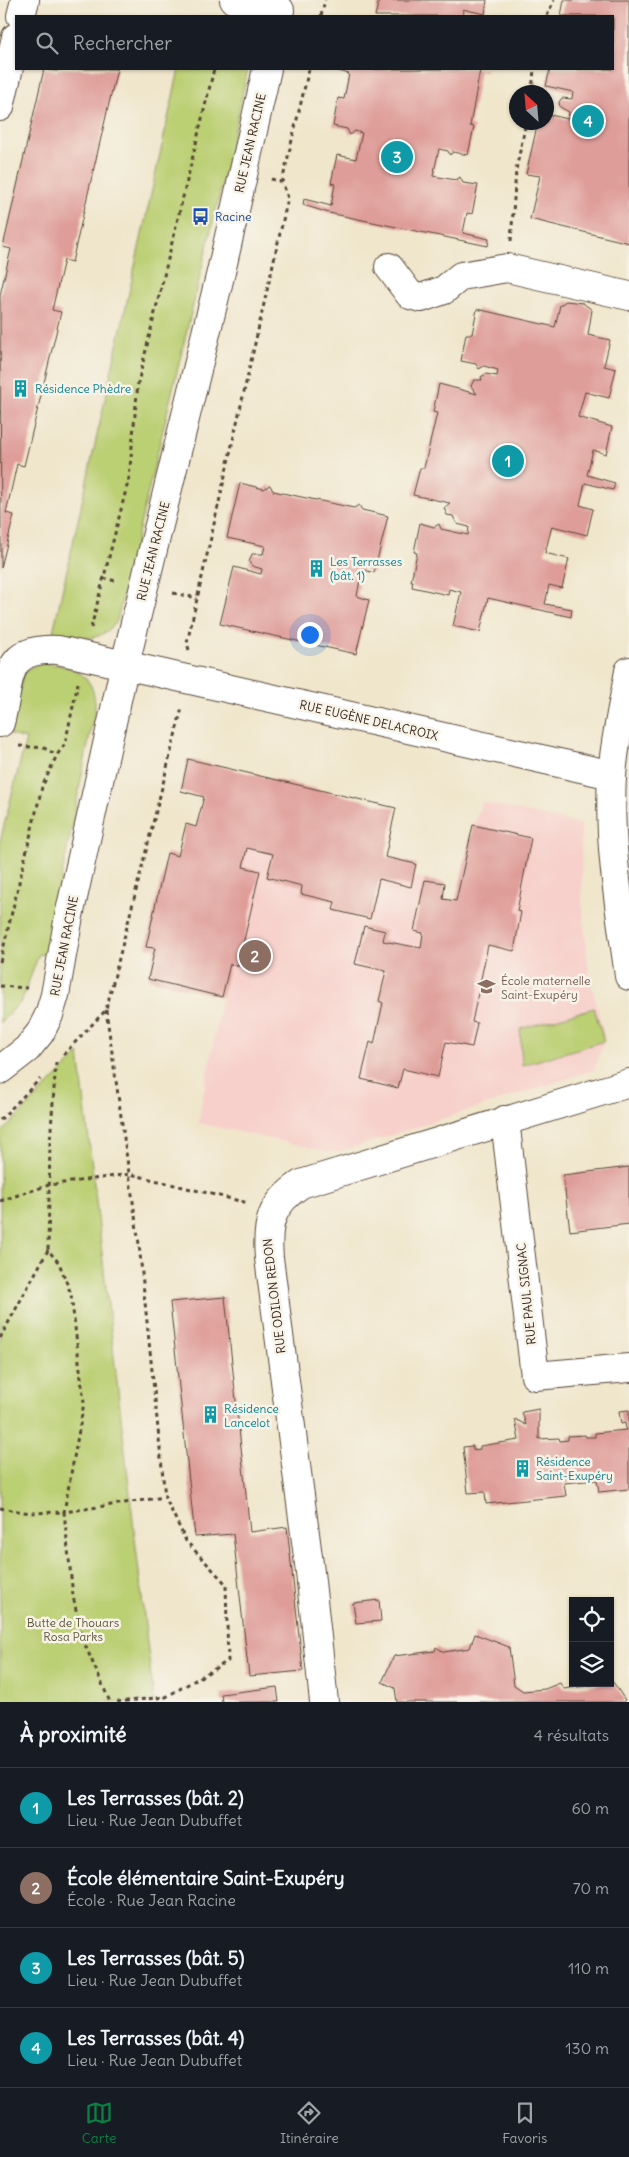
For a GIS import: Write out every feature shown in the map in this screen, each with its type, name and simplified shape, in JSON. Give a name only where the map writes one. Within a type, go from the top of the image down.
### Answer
[{"type":"street","points":[[21,15],[25,0]]},
{"type":"street","points":[[234,0],[280,9]]},
{"type":"street","points":[[0,108],[15,41]]},
{"type":"street","name":"RUE JEAN RACINE","points":[[0,1070],[27,1049],[40,1033],[49,1015],[55,995],[69,916],[125,664],[216,291],[266,70]]},
{"type":"street","points":[[389,267],[410,295],[421,298],[444,290],[461,276],[507,268],[629,296]]},
{"type":"street","name":"RUE EUGÈNE DELACROIX","points":[[0,723],[13,666],[24,653],[39,649],[84,655],[612,774]]},
{"type":"street","points":[[629,671],[612,774],[614,866],[629,976]]},
{"type":"street","name":"RUE ODILON REDON","points":[[324,1702],[310,1572],[269,1258],[267,1234],[272,1213],[285,1195],[301,1184],[629,1083]]},
{"type":"street","name":"RUE PAUL SIGNAC","points":[[505,1120],[535,1376],[629,1368]]},
{"type":"path","points":[[321,15],[325,0]]},
{"type":"path","points":[[547,15],[554,0]]},
{"type":"path","points":[[0,962],[42,787],[57,755],[65,744],[84,655],[129,478],[138,383],[214,70]]},
{"type":"path","points":[[117,1702],[166,1697],[228,1661],[226,1584],[186,1541],[165,1497],[130,1174],[106,1010],[190,679],[192,660],[187,643],[288,198],[282,182],[309,70]]},
{"type":"path","points":[[533,85],[534,70]]},
{"type":"path","points":[[507,268],[516,170],[524,130]]},
{"type":"path","points":[[268,179],[282,182]]},
{"type":"path","points":[[18,746],[44,748],[57,755]]},
{"type":"path","points":[[50,1068],[106,1010]]},
{"type":"path","points":[[0,1338],[48,1250],[49,1186],[56,1062]]},
{"type":"path","points":[[0,1120],[44,1075]]},
{"type":"path","points":[[0,1202],[49,1186],[130,1174],[258,1205]]},
{"type":"path","points":[[48,1250],[59,1263],[71,1294],[84,1403],[64,1512],[73,1596],[82,1638],[110,1702]]},
{"type":"path","points":[[0,1508],[30,1513],[64,1512],[165,1497]]},
{"type":"path","points":[[166,1697],[166,1702]]},
{"type":"shaded area","points":[[188,759],[396,808],[385,856],[416,864],[413,877],[445,883],[443,899],[455,901],[473,825],[482,802],[581,824],[582,903],[589,974],[604,1041],[594,1070],[336,1153],[198,1123],[222,997],[155,948],[146,947],[167,853],[178,855],[186,824],[196,827],[203,797],[181,791]]},
{"type":"green space","points":[[179,70],[248,70],[117,621],[110,629],[96,637],[88,638],[53,632]]},
{"type":"green space","points":[[44,663],[55,664],[81,674],[92,688],[95,709],[46,955],[39,954],[21,1002],[0,1023],[0,841],[26,739],[10,735],[23,675],[32,666]]},
{"type":"green space","points":[[594,1008],[604,1041],[522,1065],[520,1029]]},
{"type":"green space","name":"Butte de Thouars Rosa Parks","points":[[79,1054],[154,1702],[0,1702],[0,1134]]},
{"type":"building","points":[[379,0],[487,0],[485,14],[462,9],[463,15],[375,15]]},
{"type":"building","points":[[564,0],[629,0],[629,243],[530,219],[540,176],[526,174],[536,130],[554,130],[554,116],[568,119],[569,112],[560,107],[559,102],[562,98],[572,99],[573,92],[554,88],[554,85],[546,85],[550,70],[614,70],[614,15],[561,15]]},
{"type":"building","name":"Résidence Phèdre","points":[[44,70],[117,70],[72,262],[64,260],[52,310],[61,312],[24,466],[17,464],[6,513],[14,515],[1,568],[0,295],[11,249],[3,247]]},
{"type":"building","points":[[335,70],[480,70],[470,126],[474,127],[468,155],[453,152],[450,155],[448,151],[439,149],[433,176],[456,180],[460,177],[463,183],[478,185],[472,214],[467,213],[463,233],[489,239],[488,246],[329,213],[303,205],[304,199],[331,206],[335,184],[331,183],[337,155],[356,159],[362,133],[355,131],[350,135],[347,129],[333,126],[338,98],[344,99],[349,74]]},
{"type":"building","points":[[566,301],[583,303],[592,310],[588,335],[610,340],[604,366],[616,369],[609,398],[585,392],[578,417],[612,427],[606,454],[593,450],[587,475],[615,483],[613,490],[585,483],[580,505],[593,509],[587,535],[552,526],[545,553],[569,559],[562,588],[549,585],[545,604],[572,609],[571,617],[488,598],[480,632],[453,626],[461,592],[449,589],[448,595],[412,587],[413,581],[411,581],[417,553],[414,552],[420,523],[434,527],[439,524],[441,529],[468,535],[469,527],[457,524],[453,516],[447,515],[444,508],[450,503],[413,495],[420,468],[424,468],[437,413],[433,412],[439,384],[477,394],[471,386],[474,380],[482,380],[481,377],[486,374],[497,376],[498,370],[484,366],[479,369],[476,364],[461,361],[466,334],[472,334],[477,309],[555,327],[560,305]]},
{"type":"building","name":"Les Terrasses (bât. 1)","points":[[240,483],[264,489],[270,485],[273,491],[354,508],[359,505],[362,510],[388,516],[374,573],[362,569],[357,596],[369,600],[356,654],[220,624],[234,567],[261,574],[262,569],[252,566],[249,562],[252,554],[263,554],[265,546],[227,538]]},
{"type":"building","points":[[188,759],[396,808],[385,857],[416,864],[411,887],[379,879],[370,919],[333,910],[335,902],[301,894],[302,886],[267,877],[273,854],[247,848],[243,867],[260,871],[238,966],[230,964],[222,997],[148,979],[155,948],[146,947],[167,853],[178,856],[186,824],[196,827],[204,797],[181,791]]},
{"type":"building","points":[[473,825],[531,838],[517,911],[521,912],[514,951],[488,945],[472,1022],[477,1023],[472,1047],[446,1042],[438,1077],[403,1069],[398,1088],[361,1079],[370,1042],[374,1044],[383,1003],[379,1001],[386,971],[355,964],[364,926],[385,931],[383,941],[421,948],[423,933],[414,931],[425,880],[445,883],[443,899],[456,901]]},
{"type":"building","points":[[629,1167],[629,1224],[570,1231],[563,1175]]},
{"type":"building","name":"Résidence Lancelot","points":[[225,1297],[250,1532],[287,1527],[303,1671],[249,1676],[233,1534],[195,1537],[170,1302]]},
{"type":"building","name":"Résidence Saint-Exupéry","points":[[539,1409],[539,1439],[559,1438],[560,1441],[568,1440],[568,1436],[585,1435],[586,1437],[595,1437],[595,1433],[626,1430],[625,1423],[621,1424],[619,1411],[629,1410],[629,1489],[599,1492],[597,1480],[564,1483],[566,1496],[486,1504],[485,1492],[468,1493],[463,1447],[473,1446],[473,1450],[480,1449],[480,1446],[519,1440],[515,1419],[526,1425],[522,1412]]},
{"type":"building","points":[[379,1600],[381,1621],[356,1623],[353,1603]]},
{"type":"building","points":[[475,1634],[509,1647],[514,1685],[523,1691],[545,1689],[560,1683],[564,1689],[614,1687],[614,1684],[625,1700],[623,1702],[397,1702],[395,1688],[382,1682],[394,1656],[435,1651],[436,1647],[444,1652],[470,1648]]},
{"type":"building","points":[[277,1687],[279,1702],[222,1702],[221,1694]]},
{"type":"place","name":"Les Terrasses (bât. 4)","points":[[588,121]]},
{"type":"place","name":"Les Terrasses (bât. 5)","points":[[397,157]]},
{"type":"place","name":"Racine","points":[[201,216]]},
{"type":"place","name":"Résidence Phèdre","points":[[21,388]]},
{"type":"place","name":"Les Terrasses (bât. 2)","points":[[508,461]]},
{"type":"place","name":"Les Terrasses (bât. 1)","points":[[316,568]]},
{"type":"place","name":"École élémentaire Saint-Exupéry","points":[[255,956]]},
{"type":"place","name":"École maternelle Saint-Exupéry","points":[[487,987]]},
{"type":"place","name":"Résidence Lancelot","points":[[210,1415]]},
{"type":"place","name":"Résidence Saint-Exupéry","points":[[522,1468]]}]
